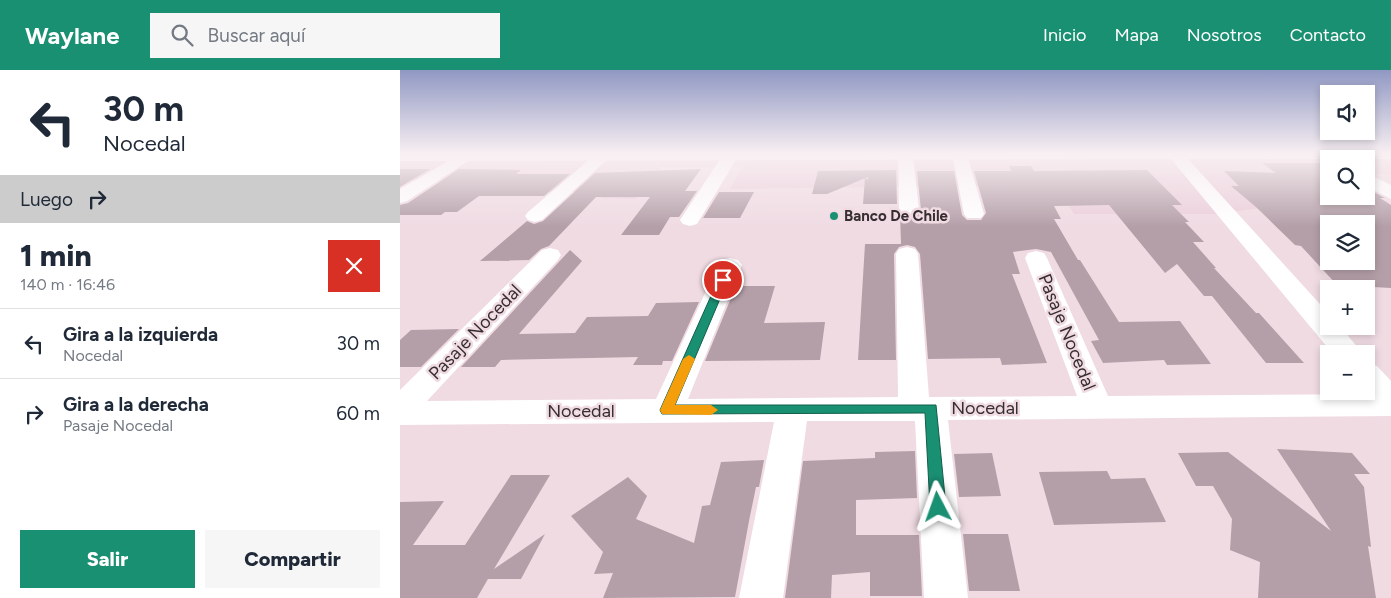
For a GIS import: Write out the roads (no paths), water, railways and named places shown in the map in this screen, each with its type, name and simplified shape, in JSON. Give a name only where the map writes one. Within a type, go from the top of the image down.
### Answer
[{"type":"street","points":[[400,197],[432,178]]},
{"type":"street","points":[[535,216],[578,178]]},
{"type":"street","points":[[690,220],[717,178]]},
{"type":"street","points":[[907,178],[909,210]]},
{"type":"street","points":[[966,178],[974,214]]},
{"type":"street","points":[[1195,178],[1341,345]]},
{"type":"street","points":[[1375,183],[1391,192]]},
{"type":"street","points":[[907,254],[946,598]]},
{"type":"street","name":"Pasaje Nocedal","points":[[400,411],[550,255]]},
{"type":"street","name":"Pasaje Nocedal","points":[[1036,258],[1097,407]]},
{"type":"street","points":[[667,410],[730,265]]},
{"type":"street","points":[[1375,384],[1391,403]]},
{"type":"street","name":"Nocedal","points":[[400,411],[1097,407],[1391,403]]},
{"type":"street","points":[[761,598],[793,409]]},
{"type":"place","name":"Banco De Chile","points":[[834,216]]}]
